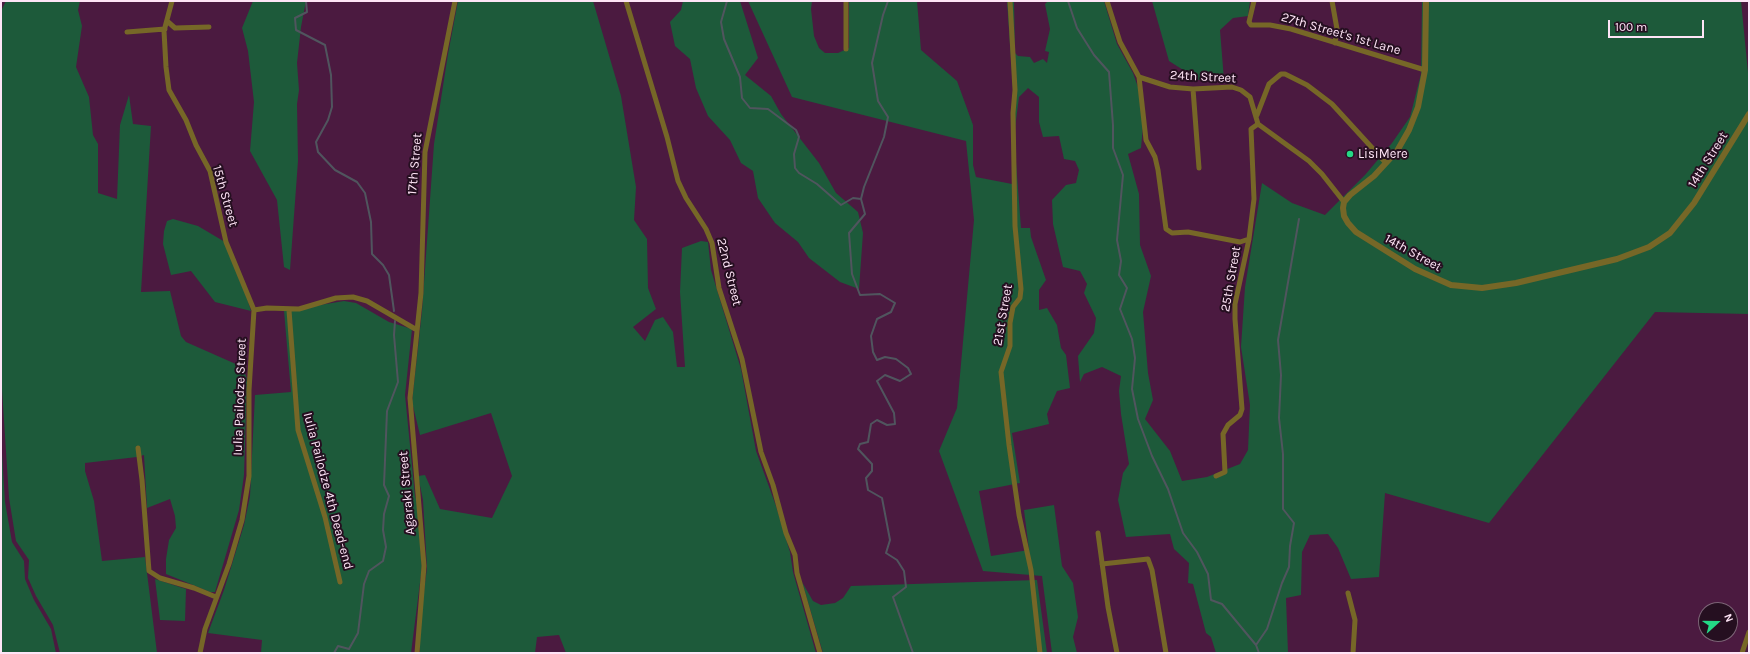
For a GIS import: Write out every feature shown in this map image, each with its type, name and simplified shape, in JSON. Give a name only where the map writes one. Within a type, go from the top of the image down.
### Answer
[{"type":"street","name":"15th Street","points":[[172,1],[165,29],[166,67],[169,90],[186,120],[196,146],[210,172],[226,242],[254,310]]},
{"type":"street","name":"17th Street","points":[[417,330],[421,293],[425,152],[454,1]]},
{"type":"street","name":"22nd Street","points":[[626,1],[667,137],[678,181],[686,198],[706,229],[712,243],[719,288],[742,359],[760,452],[773,485],[786,533],[795,555],[797,573],[820,653]]},
{"type":"street","points":[[846,1],[846,49]]},
{"type":"street","name":"21st Street","points":[[1010,1],[1015,90],[1013,113],[1015,226],[1021,289],[1020,298],[1013,307],[1010,322],[1010,346],[1001,372],[1017,500],[1031,570],[1040,653]]},
{"type":"street","points":[[1107,1],[1120,42],[1139,77],[1146,140],[1155,157],[1158,170],[1166,229],[1172,233],[1188,232],[1240,242],[1249,240]]},
{"type":"street","name":"27th Street's 1st Lane","points":[[1254,1],[1249,22],[1251,25],[1270,25],[1425,70]]},
{"type":"street","points":[[1332,1],[1338,29],[1335,43]]},
{"type":"street","points":[[1258,124],[1309,161],[1322,174],[1344,202],[1397,151],[1418,107],[1425,70],[1426,1]]},
{"type":"street","points":[[167,21],[175,28],[209,27]]},
{"type":"street","points":[[127,32],[165,29]]},
{"type":"street","points":[[1257,115],[1269,84],[1281,74],[1285,74],[1307,86],[1332,104],[1386,163]]},
{"type":"street","name":"24th Street","points":[[1139,77],[1170,87],[1193,89],[1232,87],[1241,90],[1250,97],[1257,115],[1258,124]]},
{"type":"street","points":[[1193,89],[1199,168]]},
{"type":"street","name":"14th Street","points":[[1344,202],[1344,216],[1356,232],[1428,276],[1463,287],[1482,288],[1516,283],[1634,253],[1660,240],[1675,228],[1694,203],[1749,114]]},
{"type":"street","name":"25th Street","points":[[1216,476],[1224,472],[1223,434],[1228,424],[1240,415],[1242,409],[1235,304],[1249,240],[1255,184],[1251,129],[1258,124]]},
{"type":"street","points":[[254,310],[267,308],[288,310],[310,306],[336,298],[353,297],[367,301],[417,330]]},
{"type":"street","name":"Iulia Pailodze Street","points":[[200,653],[205,628],[229,564],[242,520],[249,476],[249,390],[254,310]]},
{"type":"street","name":"Iulia Pailodze 4th Dead-end","points":[[288,310],[298,430],[324,517],[340,582]]},
{"type":"street","name":"Agaraki Street","points":[[417,330],[410,398],[424,566],[417,653]]},
{"type":"street","points":[[138,448],[149,571],[160,578],[194,588],[216,597]]},
{"type":"street","points":[[1098,533],[1117,653]]},
{"type":"street","points":[[1102,564],[1148,559],[1152,570],[1166,653]]},
{"type":"street","points":[[1348,593],[1355,620],[1353,653]]},
{"type":"street","points":[[1742,653],[1749,632]]},
{"type":"green space","points":[[6,1],[80,1],[78,10],[82,26],[76,67],[89,97],[93,135],[98,144],[98,193],[117,199],[120,125],[129,95],[133,124],[151,126],[141,292],[170,291],[181,336],[186,342],[238,365],[244,371],[247,379],[244,475],[239,510],[215,592],[210,592],[166,574],[166,559],[169,540],[176,528],[175,516],[170,499],[147,508],[144,455],[85,463],[85,471],[94,501],[102,561],[145,557],[157,653],[60,653],[53,625],[36,596],[28,578],[29,560],[16,541],[9,498],[1,374],[1,11]]},
{"type":"green space","points":[[253,1],[306,1],[301,27],[297,63],[299,90],[297,104],[298,161],[290,270],[284,267],[277,200],[250,151],[254,102],[248,51],[242,28]]},
{"type":"green space","points":[[458,1],[593,1],[621,96],[636,187],[634,220],[647,239],[648,288],[656,309],[633,327],[645,341],[655,320],[663,317],[673,332],[677,367],[685,367],[680,292],[682,248],[701,241],[708,242],[711,270],[741,369],[756,451],[776,506],[790,552],[793,572],[816,653],[566,653],[559,635],[537,637],[535,653],[420,653],[420,623],[427,568],[423,500],[418,476],[425,475],[440,509],[492,518],[512,476],[491,413],[420,435],[412,402],[422,311],[434,144]]},
{"type":"green space","points":[[683,1],[740,1],[758,58],[745,75],[771,96],[781,114],[819,163],[836,193],[858,212],[863,233],[859,289],[840,282],[809,258],[798,242],[775,223],[758,198],[753,171],[741,163],[730,140],[708,116],[696,88],[690,59],[675,46],[670,22],[681,10]]},
{"type":"green space","points":[[748,1],[812,1],[811,9],[814,36],[819,48],[825,53],[838,53],[849,48],[849,1],[917,1],[921,50],[957,81],[973,125],[973,165],[976,177],[1012,184],[1013,88],[1007,1],[1014,1],[1015,53],[1018,56],[1030,57],[1034,63],[1043,59],[1047,63],[1049,52],[1045,51],[1050,29],[1045,4],[1048,1],[1104,1],[1117,44],[1133,73],[1139,90],[1144,115],[1141,148],[1128,154],[1139,194],[1140,245],[1151,276],[1143,312],[1148,373],[1153,400],[1145,419],[1170,451],[1182,481],[1207,477],[1240,464],[1248,450],[1250,405],[1241,347],[1245,287],[1262,183],[1292,203],[1325,215],[1365,175],[1392,143],[1410,117],[1421,74],[1422,1],[1741,1],[1749,83],[1749,314],[1655,312],[1489,523],[1385,493],[1379,577],[1351,579],[1338,548],[1328,534],[1310,535],[1302,552],[1301,595],[1286,598],[1288,653],[1216,653],[1211,637],[1206,633],[1193,584],[1188,583],[1189,563],[1174,549],[1170,534],[1126,537],[1118,500],[1123,473],[1129,464],[1121,414],[1119,391],[1121,376],[1102,367],[1084,374],[1080,382],[1078,356],[1094,333],[1096,318],[1084,293],[1087,284],[1080,271],[1063,267],[1053,224],[1052,200],[1066,185],[1076,183],[1079,170],[1075,161],[1064,159],[1059,136],[1043,137],[1039,122],[1039,97],[1028,88],[1019,97],[1014,136],[1021,228],[1030,228],[1031,237],[1046,280],[1039,290],[1039,310],[1047,308],[1057,325],[1061,348],[1066,355],[1070,388],[1057,391],[1047,414],[1049,424],[1012,433],[1020,483],[979,491],[991,556],[1029,550],[1024,510],[1054,505],[1062,566],[1073,583],[1078,617],[1073,637],[1077,653],[1052,653],[1042,576],[983,571],[939,451],[957,408],[974,220],[966,141],[792,97]]},
{"type":"green space","points":[[1152,1],[1250,1],[1248,16],[1233,18],[1220,30],[1224,80],[1199,80],[1169,61]]},
{"type":"green space","points":[[173,219],[198,226],[225,242],[244,288],[251,311],[215,302],[191,271],[171,275],[163,244],[164,231],[167,221]]},
{"type":"green space","points":[[344,301],[356,303],[389,322],[412,329],[405,395],[415,496],[417,502],[422,567],[411,653],[261,653],[262,640],[208,633],[224,590],[244,525],[250,496],[255,395],[291,392],[284,311]]},
{"type":"green space","points":[[1,436],[5,502],[12,542],[24,561],[25,579],[34,600],[51,629],[56,653],[1,653]]},
{"type":"green space","points":[[155,579],[186,589],[185,621],[160,620]]},
{"type":"green space","points":[[1037,580],[1047,653],[823,653],[802,582],[813,601],[821,605],[835,603],[843,598],[851,586]]},
{"type":"waterway","points":[[306,1],[307,12],[295,18],[296,30],[325,45],[331,75],[332,107],[328,120],[316,142],[318,152],[335,170],[357,182],[365,193],[371,222],[372,254],[383,265],[389,275],[394,311]]},
{"type":"waterway","points":[[727,1],[721,22],[724,39],[740,77],[742,98],[750,108],[768,109],[796,130],[799,137],[794,154],[795,168],[799,173],[817,184],[841,205],[853,198],[861,199],[865,214],[849,233],[852,274],[860,295],[880,294],[895,303],[891,312],[877,319],[871,336],[873,352],[877,360],[885,357],[896,359],[908,368],[911,374],[900,381],[885,375],[877,381],[894,413],[895,424],[887,425],[877,420],[871,424],[868,442],[860,444],[858,449],[872,464],[872,471],[866,478],[868,490],[882,498],[890,540],[886,553],[897,560],[904,571],[906,587],[893,597],[913,653]]},
{"type":"waterway","points":[[861,199],[864,187],[884,137],[888,117],[878,101],[872,63],[883,15],[888,1]]},
{"type":"waterway","points":[[1068,1],[1077,28],[1094,55],[1109,72],[1113,125],[1113,148],[1123,175],[1117,240],[1121,261],[1119,275],[1127,288],[1120,309],[1132,339],[1135,358],[1132,389],[1138,419],[1152,456],[1168,489],[1183,533],[1197,552],[1208,574],[1211,600],[1222,604],[1256,645],[1259,653]]},
{"type":"waterway","points":[[1256,645],[1267,629],[1282,583],[1289,567],[1290,546],[1294,523],[1283,509],[1283,454],[1279,418],[1281,375],[1278,340],[1299,219]]},
{"type":"waterway","points":[[334,653],[338,646],[349,649],[358,633],[364,584],[369,571],[383,561],[386,547],[383,530],[384,514],[389,496],[384,485],[387,411],[398,382],[394,335],[395,321]]},
{"type":"place","name":"LisiMere","points":[[1350,154]]}]
